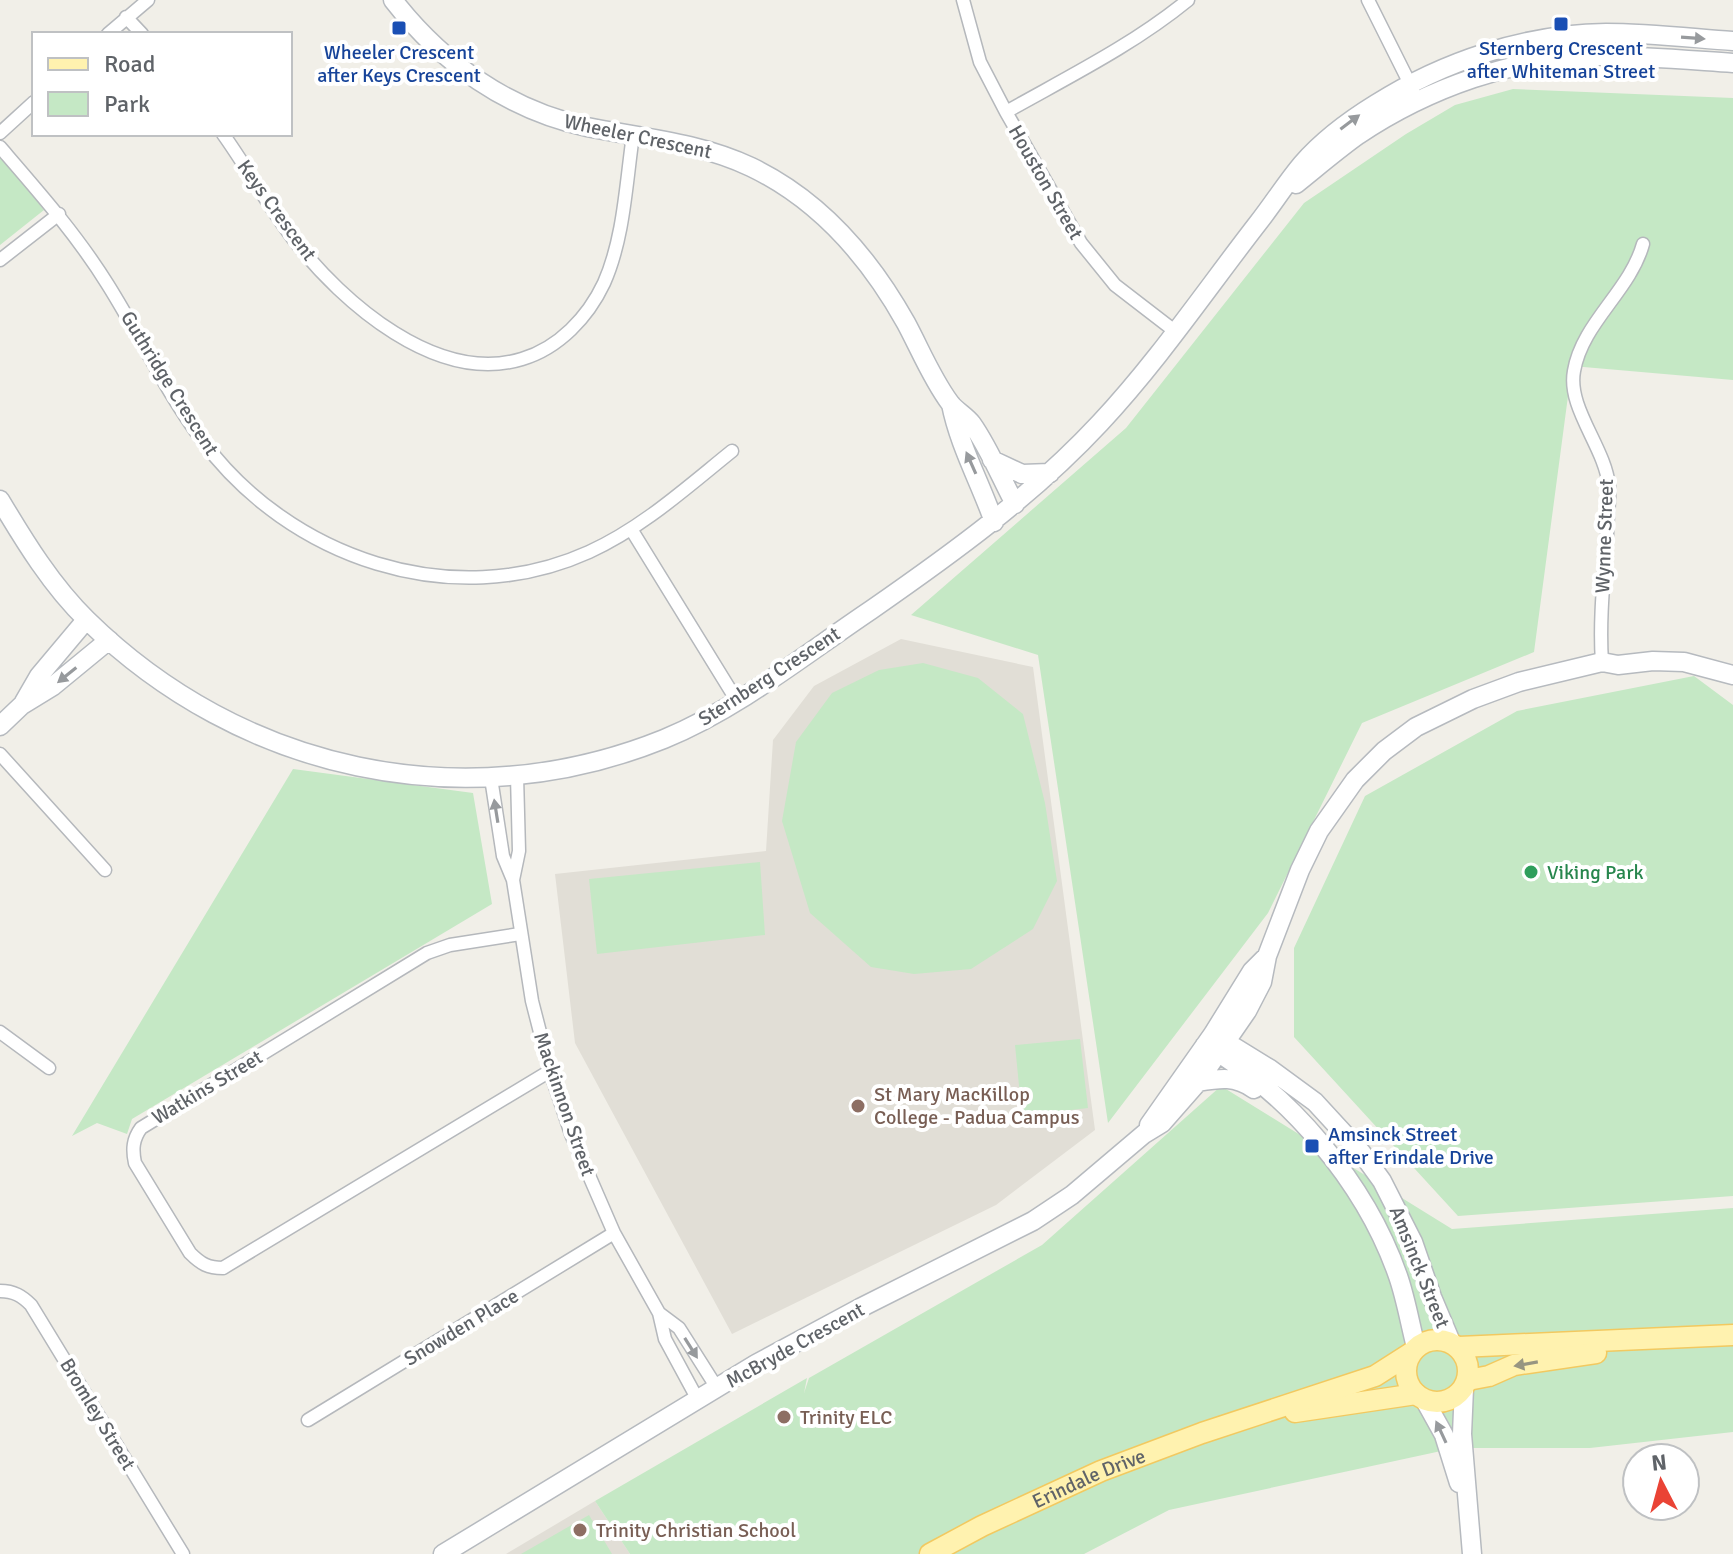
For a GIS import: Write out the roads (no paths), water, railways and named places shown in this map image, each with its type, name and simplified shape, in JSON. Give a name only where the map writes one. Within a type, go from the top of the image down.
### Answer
[{"type":"main road","name":"Erindale Drive","points":[[930,1554],[982,1526],[1101,1471],[1202,1433],[1375,1376],[1433,1339],[1455,1345],[1733,1335]]},
{"type":"main road","name":"Erindale Drive","points":[[1255,1418],[1420,1397],[1432,1402],[1450,1400],[1466,1384],[1514,1365],[1694,1337]]},
{"type":"main road","points":[[1455,1345],[1468,1363],[1466,1384]]},
{"type":"main road","points":[[1413,1350],[1406,1370],[1407,1379],[1420,1397]]},
{"type":"street","points":[[110,32],[148,0]]},
{"type":"street","name":"Wheeler Crescent","points":[[393,0],[446,57],[476,80],[511,100],[582,126],[683,143],[728,157],[768,176],[816,209],[869,263],[951,404],[971,423],[1015,504]]},
{"type":"street","name":"Houston Street","points":[[963,0],[980,62],[1081,243],[1103,272],[1176,332]]},
{"type":"street","points":[[1006,112],[1120,47],[1188,0]]},
{"type":"street","points":[[1368,0],[1414,92]]},
{"type":"street","points":[[126,17],[140,32]]},
{"type":"street","name":"Sternberg Crescent","points":[[1414,92],[1457,62],[1531,41],[1582,34],[1733,41]]},
{"type":"street","name":"Sternberg Crescent","points":[[0,500],[5,522],[86,620],[148,674],[245,731],[293,750],[348,766],[418,777],[517,776],[616,756],[684,730],[737,701],[964,545],[1015,504],[1050,473],[1129,391],[1306,159],[1371,106],[1519,66],[1598,56],[1733,63]]},
{"type":"street","points":[[0,133],[32,104]]},
{"type":"street","name":"Keys Crescent","points":[[224,136],[297,243],[330,280],[367,312],[406,339],[439,356],[466,364],[493,365],[533,356],[558,342],[588,310],[604,284],[615,254],[633,135]]},
{"type":"street","name":"Guthridge Crescent","points":[[0,147],[59,214],[107,282],[201,440],[252,494],[290,525],[331,547],[397,570],[441,577],[485,578],[529,572],[571,560],[631,529],[732,451]]},
{"type":"street","points":[[0,260],[59,214]]},
{"type":"street","name":"Wynne Street","points":[[1602,662],[1609,487],[1604,460],[1576,398],[1573,373],[1581,347],[1633,268],[1643,244]]},
{"type":"street","name":"Wheeler Crescent","points":[[951,404],[956,430],[994,522]]},
{"type":"street","points":[[990,458],[1022,474],[1050,473]]},
{"type":"street","points":[[631,529],[737,701]]},
{"type":"street","points":[[22,705],[39,676],[86,620]]},
{"type":"street","points":[[0,726],[22,705],[53,686],[109,640]]},
{"type":"street","name":"McBryde Crescent","points":[[1602,662],[1614,653],[1649,649],[1702,653],[1733,662]]},
{"type":"street","name":"McBryde Crescent","points":[[1144,1134],[1162,1103],[1247,1011],[1262,982],[1267,956],[1300,870],[1319,831],[1348,788],[1384,751],[1416,727],[1473,699],[1546,674],[1602,662],[1618,665],[1653,661],[1684,662],[1733,675]]},
{"type":"street","points":[[0,754],[105,870]]},
{"type":"street","name":"Mackinnon Street","points":[[513,880],[519,847],[517,776]]},
{"type":"street","name":"Mackinnon Street","points":[[491,778],[502,848],[513,880],[520,934],[550,1071],[571,1134],[614,1233],[659,1313],[665,1339],[698,1400]]},
{"type":"street","name":"Watkins Street","points":[[520,934],[450,945],[427,953],[141,1128],[136,1135],[133,1154],[135,1163],[190,1253],[211,1268],[223,1268],[550,1071]]},
{"type":"street","name":"McBryde Crescent","points":[[443,1554],[717,1388],[860,1308],[1033,1221],[1072,1195],[1144,1134],[1162,1123],[1198,1082],[1252,971],[1267,956]]},
{"type":"street","points":[[1247,1011],[1248,1039],[1255,1053],[1270,1069]]},
{"type":"street","points":[[0,1032],[49,1068]]},
{"type":"street","name":"Amsinck Street","points":[[1216,1044],[1270,1069],[1315,1102],[1354,1143],[1382,1181],[1413,1242],[1432,1297],[1455,1345]]},
{"type":"street","name":"Amsinck Street","points":[[1216,1044],[1276,1097],[1318,1140],[1358,1194],[1398,1275],[1413,1350]]},
{"type":"street","points":[[1198,1082],[1224,1077],[1242,1081],[1259,1092],[1276,1097]]},
{"type":"street","name":"Snowden Place","points":[[308,1420],[614,1233]]},
{"type":"street","name":"Bromley Street","points":[[0,1291],[22,1296],[31,1305],[183,1554]]},
{"type":"street","name":"Mackinnon Street","points":[[659,1313],[679,1328],[717,1388]]},
{"type":"street","points":[[1466,1384],[1462,1434],[1472,1554]]},
{"type":"street","points":[[1420,1397],[1444,1435],[1471,1520]]},
{"type":"place","name":"Sternberg Crescent after Whiteman Street","points":[[1561,24]]},
{"type":"place","name":"Wheeler Crescent after Keys Crescent","points":[[399,28]]},
{"type":"place","name":"Viking Park","points":[[1531,872]]},
{"type":"place","name":"St Mary MacKillop College - Padua Campus","points":[[858,1106]]},
{"type":"place","name":"Amsinck Street after Erindale Drive","points":[[1312,1146]]},
{"type":"place","name":"Trinity ELC","points":[[784,1417]]},
{"type":"place","name":"Trinity Christian School","points":[[580,1530]]}]
